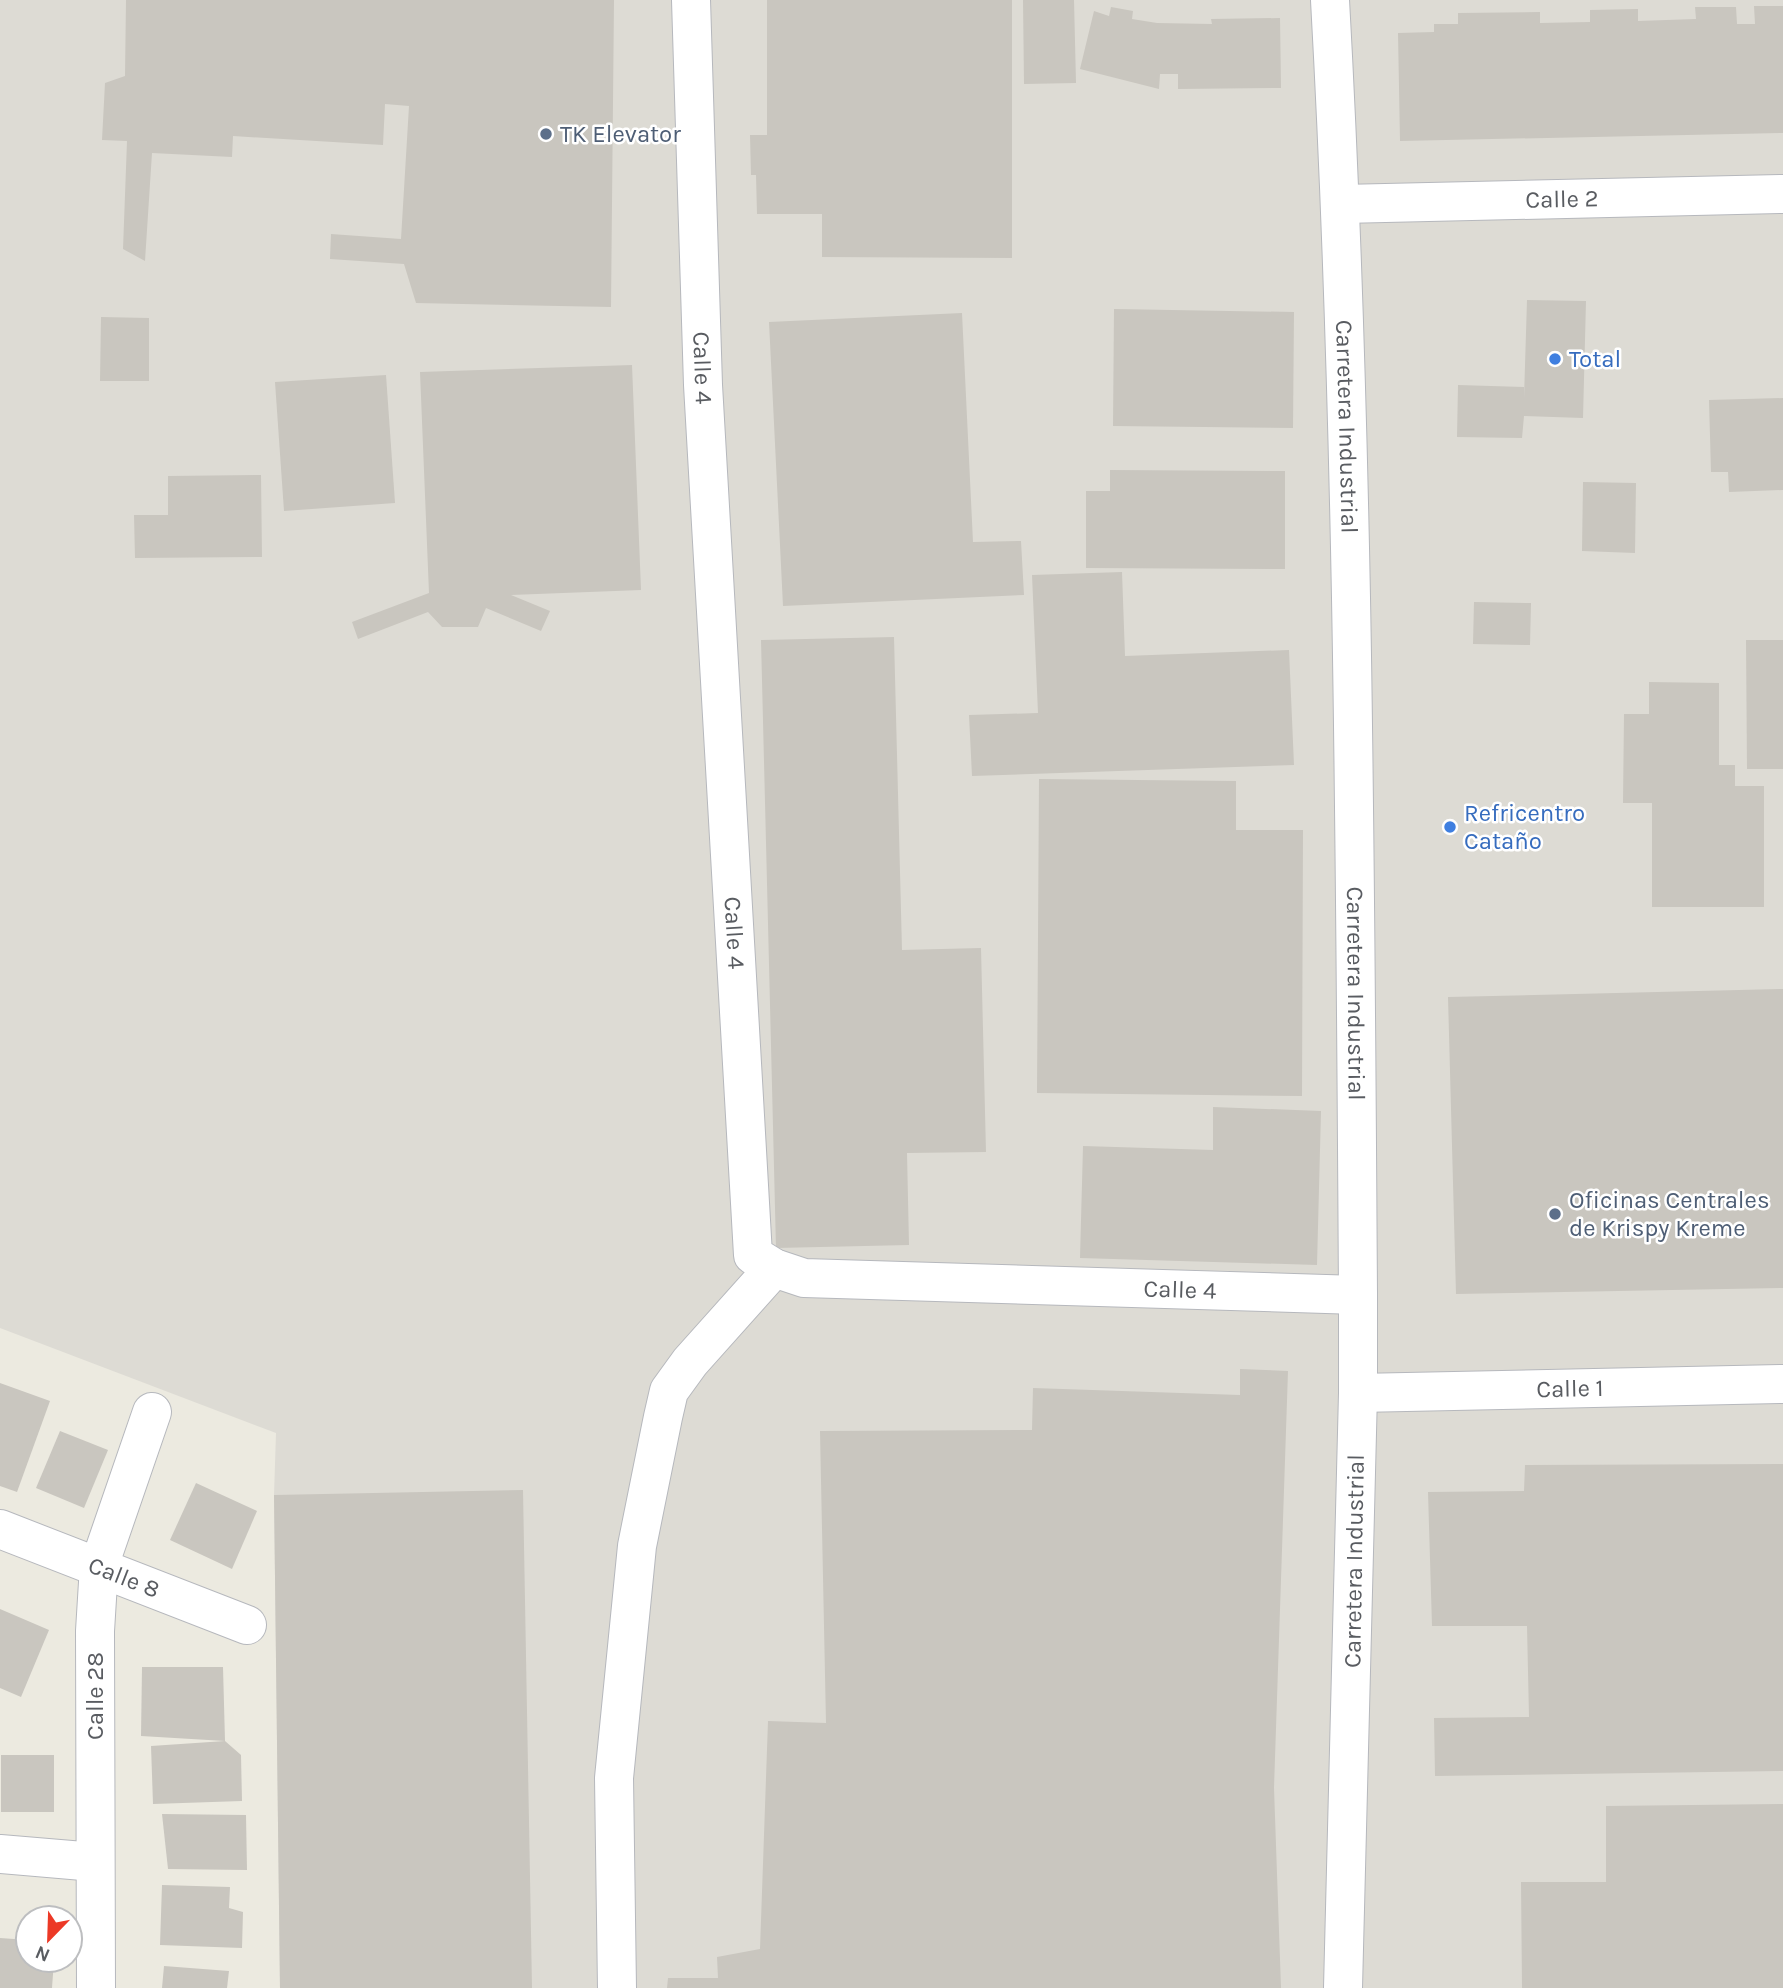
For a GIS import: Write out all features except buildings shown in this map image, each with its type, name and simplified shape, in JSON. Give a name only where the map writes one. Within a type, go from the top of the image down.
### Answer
[{"type":"street","name":"Calle 4","points":[[691,0],[703,385],[752,1255],[774,1268],[804,1278],[1358,1295]]},
{"type":"street","name":"Carretera Industrial","points":[[1331,0],[1342,204],[1353,662],[1358,1295],[1358,1393],[1343,1988]]},
{"type":"street","name":"Calle 2","points":[[1342,204],[1783,194]]},
{"type":"street","points":[[617,1988],[614,1779],[637,1546],[663,1417],[669,1391],[690,1362],[774,1268]]},
{"type":"street","name":"Calle 1","points":[[1358,1393],[1783,1384]]},
{"type":"street","name":"Calle 28","points":[[96,1988],[95,1631],[99,1566],[152,1412]]},
{"type":"street","name":"Calle 8","points":[[0,1529],[247,1625]]},
{"type":"street","points":[[0,1853],[95,1862]]},
{"type":"shaded area","points":[[0,0],[1783,0],[1783,1988],[280,1988],[274,1495],[276,1433],[0,1328]]},
{"type":"place","name":"TK Elevator","points":[[546,134]]},
{"type":"place","name":"Total","points":[[1555,359]]},
{"type":"place","name":"Refricentro Cataño","points":[[1450,827]]},
{"type":"place","name":"Oficinas Centrales de Krispy Kreme","points":[[1555,1214]]}]
